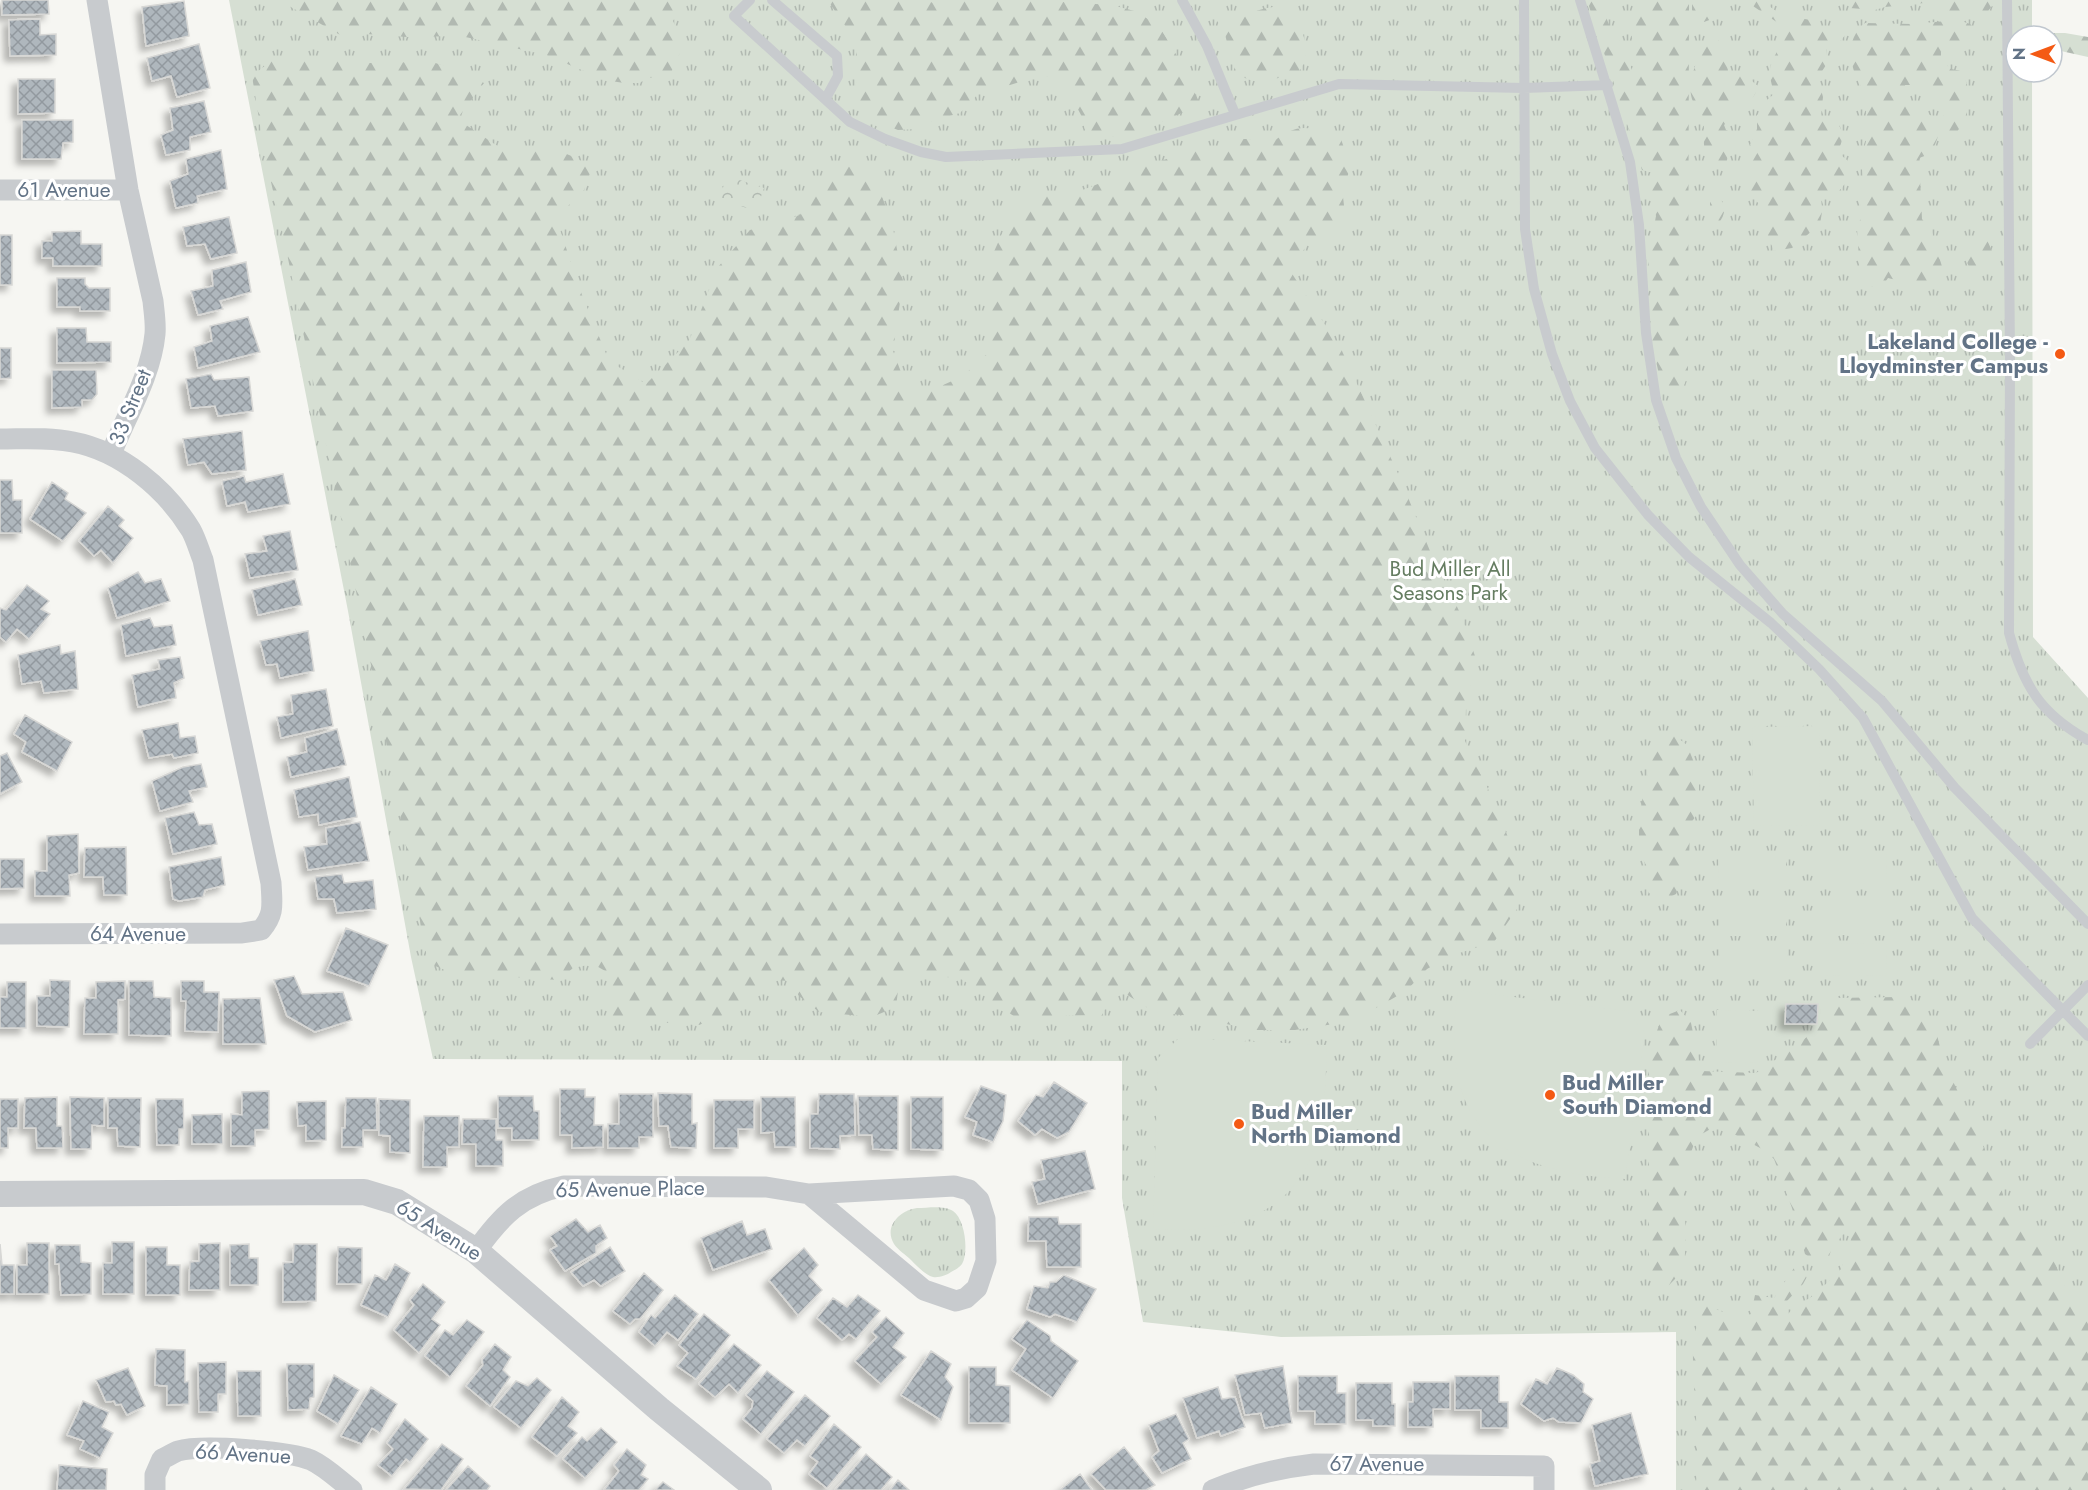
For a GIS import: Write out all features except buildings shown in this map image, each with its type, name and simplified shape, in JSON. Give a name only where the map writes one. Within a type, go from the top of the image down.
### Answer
[{"type":"street","name":"33 Street","points":[[97,0],[128,190],[153,301],[155,335],[146,373],[111,454],[140,472],[172,505],[191,531],[203,560],[271,883],[270,920]]},
{"type":"street","name":"61 Avenue","points":[[0,190],[128,190]]},
{"type":"street","points":[[0,439],[74,442],[111,454]]},
{"type":"street","name":"64 Avenue","points":[[0,934],[242,933],[261,930],[270,920]]},
{"type":"street","name":"65 Avenue Place","points":[[476,1251],[501,1219],[525,1199],[544,1190],[564,1186],[766,1187],[809,1194],[954,1186],[969,1190],[979,1200],[985,1219],[986,1261],[977,1288],[966,1298],[956,1301],[924,1290],[809,1194]]},
{"type":"street","name":"65 Avenue","points":[[0,1194],[364,1192],[397,1202],[476,1251],[659,1409],[759,1490]]},
{"type":"street","name":"66 Avenue","points":[[155,1490],[155,1475],[162,1459],[179,1451],[209,1449],[288,1454],[311,1461],[352,1490]]},
{"type":"street","name":"67 Avenue","points":[[1214,1490],[1255,1474],[1314,1464],[1544,1466],[1544,1490]]},
{"type":"lane","points":[[750,0],[734,16],[850,122],[885,139],[921,152],[946,157],[1122,149],[1339,84],[1524,88],[1608,85]]},
{"type":"lane","points":[[772,0],[837,56],[838,76],[826,98]]},
{"type":"lane","points":[[1182,0],[1207,46],[1234,114]]},
{"type":"lane","points":[[1524,0],[1525,229],[1534,289],[1552,354],[1569,401],[1595,448],[1648,515],[1689,557],[1771,623],[1819,669],[1863,718],[1972,918],[2088,1036]]},
{"type":"lane","points":[[1580,0],[1630,162],[1639,225],[1646,333],[1656,400],[1676,458],[1701,507],[1740,565],[1783,614],[1882,700],[1955,788],[2088,924]]},
{"type":"lane","points":[[2007,0],[2010,360],[2009,633],[2018,666],[2034,696],[2057,718],[2088,740]]},
{"type":"lane","points":[[2030,1044],[2088,985]]},
{"type":"green space","name":"Bud Miller All Seasons Park","points":[[229,0],[2032,0],[2032,24],[2004,24],[2004,84],[2032,84],[2033,637],[2088,698],[2088,1490],[1676,1490],[1676,1332],[1281,1337],[1143,1322],[1122,1198],[1122,1061],[433,1059],[411,957],[348,611]]},
{"type":"green space","points":[[271,0],[683,0],[673,21],[679,36],[680,48],[670,75],[649,78],[639,83],[624,83],[598,79],[592,71],[584,71],[546,55],[461,36],[407,37],[367,34],[342,36],[282,2]]},
{"type":"green space","points":[[827,0],[927,0],[935,4],[937,0],[1032,0],[1112,5],[1138,12],[1160,28],[1181,63],[1200,104],[1167,120],[1123,135],[1088,141],[1081,115],[1072,98],[1053,78],[1042,75],[997,89],[983,89],[960,113],[929,122],[918,129],[898,130],[877,122],[861,113],[860,109],[850,105],[858,73],[856,52],[845,25]]},
{"type":"green space","points":[[1587,0],[1599,0],[1612,32],[1621,43],[1636,80],[1630,18],[1636,0],[1689,0],[1688,375],[1683,388],[1669,393],[1661,384],[1652,342],[1652,299],[1648,258],[1656,216],[1651,196],[1653,173],[1642,170]]},
{"type":"green space","points":[[1692,0],[1719,0],[1712,19],[1704,22],[1697,20],[1692,10]]},
{"type":"green space","points":[[1744,0],[1764,3],[1789,18],[1811,20],[1817,30],[1838,30],[1846,34],[1838,44],[1826,49],[1828,62],[1813,85],[1820,86],[1823,97],[1821,116],[1831,116],[1841,128],[1842,142],[1837,152],[1847,160],[1845,183],[1836,192],[1821,195],[1820,224],[1792,248],[1774,251],[1768,235],[1765,214],[1751,195],[1746,178],[1758,152],[1750,145],[1757,129],[1757,115],[1761,113],[1761,105],[1774,94],[1769,73],[1772,61],[1781,44],[1781,25]]},
{"type":"green space","points":[[1845,0],[1990,0],[1992,6],[1988,11],[1956,12],[1941,10],[1934,2],[1875,10],[1850,8]]},
{"type":"green space","points":[[1273,7],[1288,11],[1297,19],[1306,46],[1303,65],[1299,72],[1278,78],[1258,81],[1249,79],[1234,68],[1224,33],[1215,18],[1227,16],[1236,22],[1254,12]]},
{"type":"green space","points":[[1958,20],[1970,24],[1979,33],[1975,39],[1964,39],[1962,47],[1941,52],[1941,60],[1951,69],[1962,71],[1967,84],[1963,97],[1967,111],[1957,132],[1947,132],[1943,118],[1944,95],[1921,91],[1912,85],[1905,85],[1907,110],[1926,113],[1933,117],[1939,128],[1930,154],[1919,158],[1922,219],[1932,232],[1943,270],[1943,278],[1922,284],[1888,278],[1881,288],[1865,286],[1860,274],[1857,229],[1862,214],[1859,199],[1865,188],[1861,163],[1867,137],[1866,112],[1870,100],[1854,71],[1851,61],[1852,41],[1865,23],[1912,24]]},
{"type":"green space","points":[[2064,33],[2088,37],[2088,57],[2064,52]]},
{"type":"green space","points":[[1716,38],[1724,49],[1728,72],[1747,77],[1758,86],[1755,95],[1750,100],[1734,107],[1735,114],[1724,125],[1726,130],[1735,134],[1734,146],[1728,155],[1726,165],[1716,163],[1706,154],[1703,118],[1693,102],[1691,92],[1693,74],[1700,56],[1710,42]]},
{"type":"green space","points":[[276,57],[387,64],[425,60],[456,69],[484,83],[457,119],[508,153],[555,149],[592,168],[584,190],[556,218],[582,295],[609,361],[646,384],[689,341],[718,267],[750,230],[800,215],[811,196],[844,165],[873,173],[892,223],[903,281],[893,351],[907,388],[930,391],[963,376],[989,352],[987,305],[992,256],[1011,214],[1033,196],[1080,191],[1194,150],[1216,152],[1240,139],[1270,144],[1289,132],[1303,128],[1340,136],[1350,166],[1343,197],[1346,222],[1327,237],[1309,243],[1289,269],[1342,351],[1400,478],[1430,551],[1461,615],[1476,659],[1466,708],[1465,741],[1490,793],[1514,852],[1521,891],[1517,909],[1494,942],[1450,956],[1427,969],[1406,991],[1353,1021],[1295,1030],[1254,1030],[1190,1016],[1154,1012],[1115,987],[1102,1015],[1015,1017],[960,978],[900,974],[896,1007],[872,1017],[819,1012],[799,996],[790,981],[772,980],[748,1005],[699,1025],[612,1019],[607,972],[593,964],[573,968],[559,980],[452,973],[428,963],[378,699],[265,156],[252,76]]},
{"type":"green space","points":[[727,176],[764,188],[756,211],[719,199]]},
{"type":"green space","points":[[1717,195],[1724,210],[1723,217],[1718,224],[1710,216],[1710,196]]},
{"type":"green space","points":[[1979,239],[1988,241],[1993,255],[1984,273],[1972,272],[1966,258],[1970,243]]},
{"type":"green space","points":[[1819,726],[1820,825],[1754,826],[1752,727]]},
{"type":"green space","points":[[1657,732],[1674,735],[1687,745],[1699,775],[1699,812],[1690,824],[1689,862],[1676,894],[1660,902],[1649,893],[1647,868],[1639,849],[1639,825],[1648,775],[1649,746]]},
{"type":"green space","points":[[1718,853],[1786,853],[1786,885],[1719,885]]},
{"type":"green space","points":[[1819,853],[1886,853],[1887,885],[1819,885]]},
{"type":"green space","points":[[1818,903],[1886,903],[1886,935],[1818,935]]},
{"type":"green space","points":[[1719,904],[1786,904],[1786,936],[1719,936]]},
{"type":"green space","points":[[1886,943],[1887,975],[1819,976],[1819,944]]},
{"type":"green space","points":[[1720,944],[1787,944],[1787,976],[1720,976]]},
{"type":"green space","name":"Bud Miller South Diamond","points":[[1458,990],[1627,1011],[1645,1033],[1625,1179],[1558,1170],[1528,1160],[1503,1147],[1482,1128],[1467,1104],[1457,1073],[1454,1035]]},
{"type":"green space","points":[[1900,997],[1917,1002],[1927,1012],[1935,1027],[1951,1077],[2005,1201],[2024,1221],[2038,1242],[2050,1246],[2062,1283],[2069,1290],[2072,1304],[2088,1311],[2088,1490],[1695,1490],[1698,1455],[1693,1350],[1701,1309],[1705,1305],[1739,1318],[1751,1314],[1755,1295],[1774,1298],[1794,1268],[1802,1269],[1808,1275],[1803,1284],[1786,1302],[1788,1314],[1796,1305],[1810,1298],[1836,1275],[1841,1269],[1851,1239],[1845,1231],[1827,1257],[1816,1262],[1805,1254],[1792,1208],[1774,1159],[1762,1149],[1730,1132],[1714,1127],[1700,1135],[1688,1161],[1683,1188],[1686,1235],[1684,1270],[1668,1286],[1658,1287],[1649,1267],[1649,1053],[1662,1017],[1680,1010],[1691,1023],[1701,1071],[1756,1073],[1800,1043],[1820,1025],[1819,1007],[1834,998]]},
{"type":"green space","points":[[1717,1010],[1764,1011],[1764,1063],[1717,1062]]},
{"type":"green space","name":"Bud Miller North Diamond","points":[[1179,1038],[1326,1045],[1323,1113],[1316,1143],[1305,1170],[1288,1192],[1266,1210],[1236,1222],[1198,1229],[1153,1229],[1158,1058]]},
{"type":"green space","points":[[917,1208],[949,1209],[957,1215],[963,1228],[964,1259],[960,1266],[945,1275],[933,1277],[924,1272],[894,1244],[891,1237],[895,1220],[905,1212]]},
{"type":"place","name":"Lakeland College - Lloydminster Campus","points":[[2060,354]]},
{"type":"place","name":"Bud Miller South Diamond","points":[[1550,1095]]},
{"type":"place","name":"Bud Miller North Diamond","points":[[1239,1124]]}]
